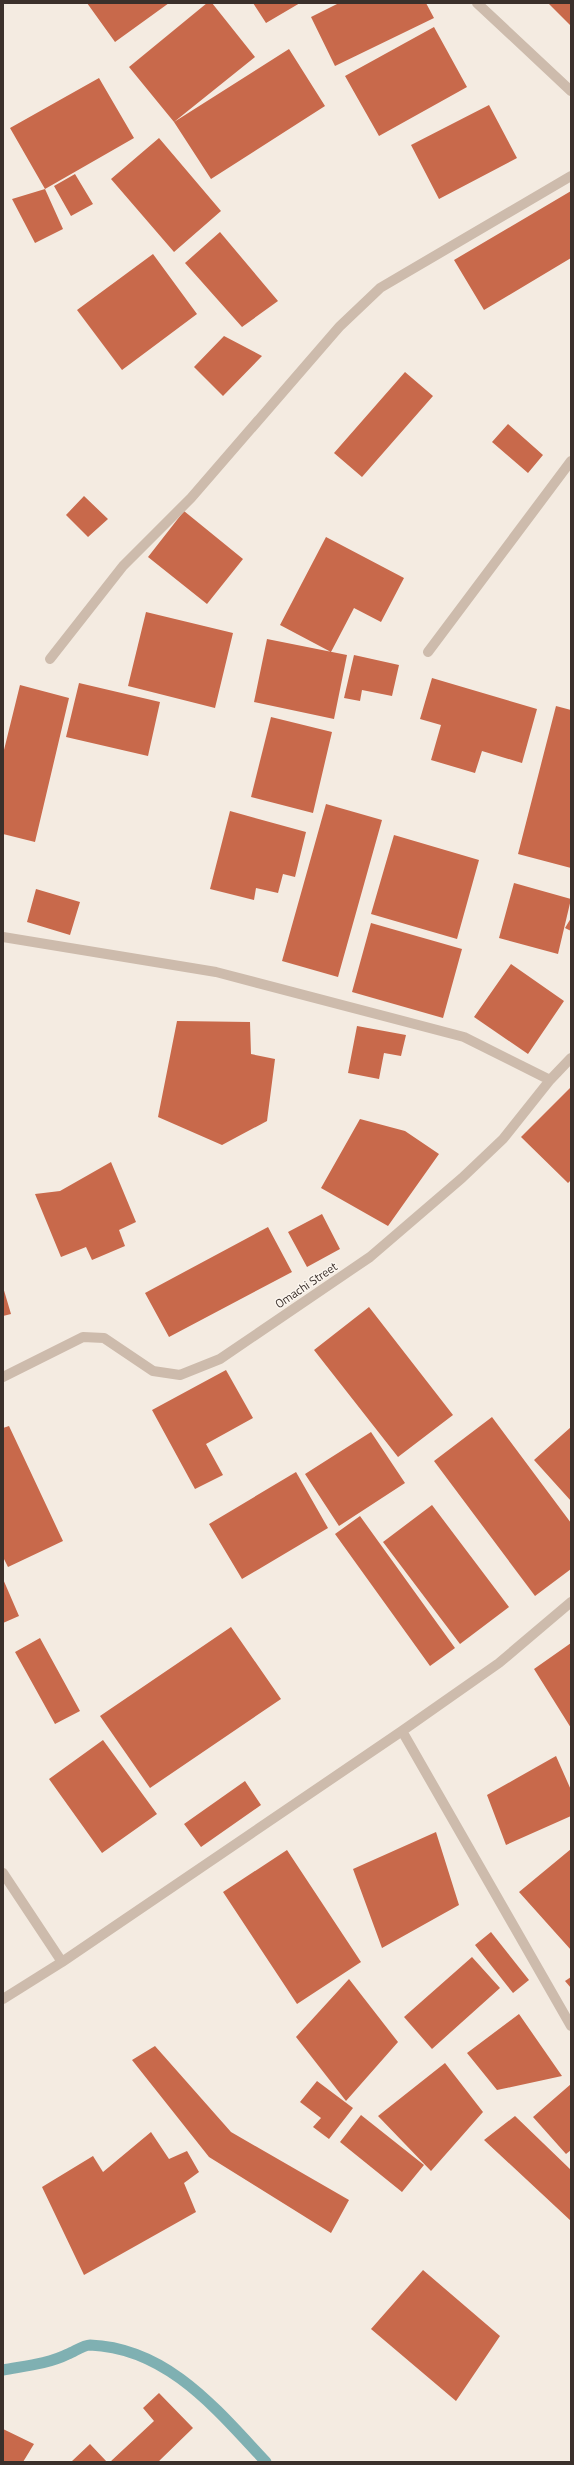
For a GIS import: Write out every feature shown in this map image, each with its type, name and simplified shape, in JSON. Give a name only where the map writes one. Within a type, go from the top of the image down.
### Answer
[{"type":"street","points":[[477,3],[571,91]]},
{"type":"street","points":[[50,660],[123,566],[191,498],[340,326],[380,288],[571,176]]},
{"type":"street","points":[[428,652],[571,461]]},
{"type":"street","points":[[3,937],[216,972],[464,1037],[550,1080]]},
{"type":"street","name":"Omachi Street","points":[[3,1377],[83,1337],[104,1338],[153,1371],[180,1375],[220,1359],[370,1258],[462,1178],[503,1139],[550,1080],[571,1058]]},
{"type":"street","points":[[3,1999],[62,1962],[402,1731],[499,1663],[571,1602]]},
{"type":"street","points":[[402,1731],[571,2026]]},
{"type":"street","points":[[3,1873],[62,1962]]},
{"type":"building","points":[[87,3],[169,3],[115,42]]},
{"type":"building","points":[[207,3],[212,3],[255,57],[174,122],[129,67]]},
{"type":"building","points":[[253,3],[300,3],[266,23]]},
{"type":"building","points":[[339,3],[426,3],[434,18],[335,66],[311,17]]},
{"type":"building","points":[[548,3],[571,3],[571,26]]},
{"type":"building","points":[[434,27],[467,87],[379,136],[345,76]]},
{"type":"building","points":[[289,49],[325,106],[211,179],[174,122]]},
{"type":"building","points":[[99,78],[134,138],[45,189],[10,128]]},
{"type":"building","points":[[489,105],[517,158],[439,199],[411,145]]},
{"type":"building","points":[[159,138],[221,211],[174,252],[111,179]]},
{"type":"building","points":[[75,174],[93,204],[71,216],[54,186]]},
{"type":"building","points":[[45,189],[63,229],[35,243],[12,199]]},
{"type":"building","points":[[571,191],[571,258],[484,310],[454,260]]},
{"type":"building","points":[[220,232],[278,301],[242,327],[185,263]]},
{"type":"building","points":[[153,254],[197,314],[122,370],[77,310]]},
{"type":"building","points":[[224,336],[262,356],[223,396],[194,367]]},
{"type":"building","points":[[405,372],[433,396],[362,477],[334,453]]},
{"type":"building","points":[[508,424],[543,455],[528,473],[492,442]]},
{"type":"building","points":[[84,496],[108,519],[88,537],[66,515]]},
{"type":"building","points":[[184,511],[243,559],[207,604],[148,557]]},
{"type":"building","points":[[326,537],[404,578],[381,622],[354,608],[331,652],[280,625]]},
{"type":"building","points":[[146,612],[233,633],[215,708],[128,686]]},
{"type":"building","points":[[267,639],[347,655],[334,719],[254,702]]},
{"type":"building","points":[[354,655],[399,665],[392,696],[362,690],[360,701],[344,698]]},
{"type":"building","points":[[432,678],[537,709],[522,763],[482,751],[475,773],[431,760],[441,725],[420,719]]},
{"type":"building","points":[[79,683],[160,702],[148,756],[66,737]]},
{"type":"building","points":[[20,685],[69,698],[35,842],[3,834],[3,754]]},
{"type":"building","points":[[556,706],[571,710],[571,868],[518,854]]},
{"type":"building","points":[[271,717],[332,732],[313,813],[251,797]]},
{"type":"building","points":[[326,804],[382,820],[338,977],[282,961]]},
{"type":"building","points":[[230,811],[306,832],[295,877],[283,874],[278,893],[256,888],[254,900],[210,889]]},
{"type":"building","points":[[394,835],[479,860],[457,939],[371,914]]},
{"type":"building","points":[[514,883],[571,899],[558,954],[499,938]]},
{"type":"building","points":[[36,889],[80,902],[70,935],[27,922]]},
{"type":"building","points":[[571,918],[571,931],[565,928]]},
{"type":"building","points":[[371,923],[462,949],[443,1018],[352,992]]},
{"type":"building","points":[[511,964],[564,1001],[528,1054],[474,1017]]},
{"type":"building","points":[[177,1021],[250,1022],[251,1054],[275,1059],[267,1121],[222,1145],[158,1117]]},
{"type":"building","points":[[357,1026],[406,1035],[401,1056],[384,1053],[379,1079],[348,1073]]},
{"type":"building","points":[[571,1087],[571,1180],[568,1183],[521,1137]]},
{"type":"building","points":[[360,1119],[405,1131],[439,1154],[388,1226],[321,1188]]},
{"type":"building","points":[[111,1162],[136,1222],[119,1230],[125,1246],[92,1260],[86,1247],[61,1257],[35,1194],[60,1191]]},
{"type":"building","points":[[322,1214],[340,1249],[307,1267],[288,1232]]},
{"type":"building","points":[[268,1227],[292,1272],[169,1337],[145,1293]]},
{"type":"building","points":[[3,1287],[11,1314],[3,1316]]},
{"type":"building","points":[[369,1307],[453,1415],[398,1457],[314,1350]]},
{"type":"building","points":[[226,1370],[253,1418],[206,1444],[223,1475],[195,1489],[152,1410]]},
{"type":"building","points":[[492,1417],[571,1523],[571,1569],[535,1596],[434,1461]]},
{"type":"building","points":[[9,1426],[63,1541],[8,1567],[3,1557],[3,1428]]},
{"type":"building","points":[[571,1427],[571,1501],[534,1460]]},
{"type":"building","points":[[371,1432],[405,1483],[339,1526],[305,1474]]},
{"type":"building","points":[[296,1472],[328,1528],[242,1579],[209,1524]]},
{"type":"building","points":[[432,1505],[509,1607],[460,1644],[383,1542]]},
{"type":"building","points":[[360,1516],[455,1648],[430,1666],[335,1534]]},
{"type":"building","points":[[3,1579],[19,1616],[3,1623]]},
{"type":"building","points":[[231,1627],[281,1699],[150,1788],[100,1716]]},
{"type":"building","points":[[40,1638],[80,1711],[55,1724],[15,1652]]},
{"type":"building","points":[[571,1643],[571,1728],[534,1669]]},
{"type":"building","points":[[103,1740],[157,1814],[102,1853],[49,1779]]},
{"type":"building","points":[[556,1756],[571,1790],[571,1816],[506,1845],[487,1795]]},
{"type":"building","points":[[245,1781],[261,1805],[201,1847],[184,1824]]},
{"type":"building","points":[[436,1832],[459,1905],[382,1948],[353,1869]]},
{"type":"building","points":[[571,1849],[571,1950],[519,1892]]},
{"type":"building","points":[[287,1850],[361,1962],[297,2004],[223,1892]]},
{"type":"building","points":[[491,1932],[529,1980],[513,1993],[475,1945]]},
{"type":"building","points":[[472,1957],[500,1988],[432,2049],[404,2017]]},
{"type":"building","points":[[571,1977],[571,1988],[565,1981]]},
{"type":"building","points":[[349,1979],[398,2042],[346,2101],[296,2037]]},
{"type":"building","points":[[519,2014],[562,2076],[497,2090],[467,2053]]},
{"type":"building","points":[[155,2046],[231,2132],[349,2200],[331,2233],[209,2157],[132,2060]]},
{"type":"building","points":[[445,2063],[483,2112],[431,2171],[378,2116]]},
{"type":"building","points":[[317,2081],[353,2108],[329,2139],[313,2127],[321,2118],[300,2102]]},
{"type":"building","points":[[571,2084],[571,2150],[566,2154],[533,2117]]},
{"type":"building","points":[[361,2115],[424,2165],[402,2192],[340,2142]]},
{"type":"building","points":[[515,2116],[571,2170],[571,2221],[484,2140]]},
{"type":"building","points":[[151,2132],[169,2159],[187,2151],[199,2172],[184,2183],[196,2212],[84,2275],[42,2187],[93,2156],[103,2172]]},
{"type":"building","points":[[423,2270],[500,2336],[456,2401],[371,2329]]},
{"type":"building","points":[[159,2393],[193,2428],[158,2462],[110,2462],[154,2421],[143,2408]]},
{"type":"building","points":[[3,2429],[34,2444],[23,2462],[3,2462]]},
{"type":"building","points":[[90,2444],[107,2462],[71,2462]]},
{"type":"waterway","points":[[3,2370],[52,2360],[84,2346],[90,2345],[118,2349],[144,2357],[189,2385],[229,2422],[266,2462]]}]
